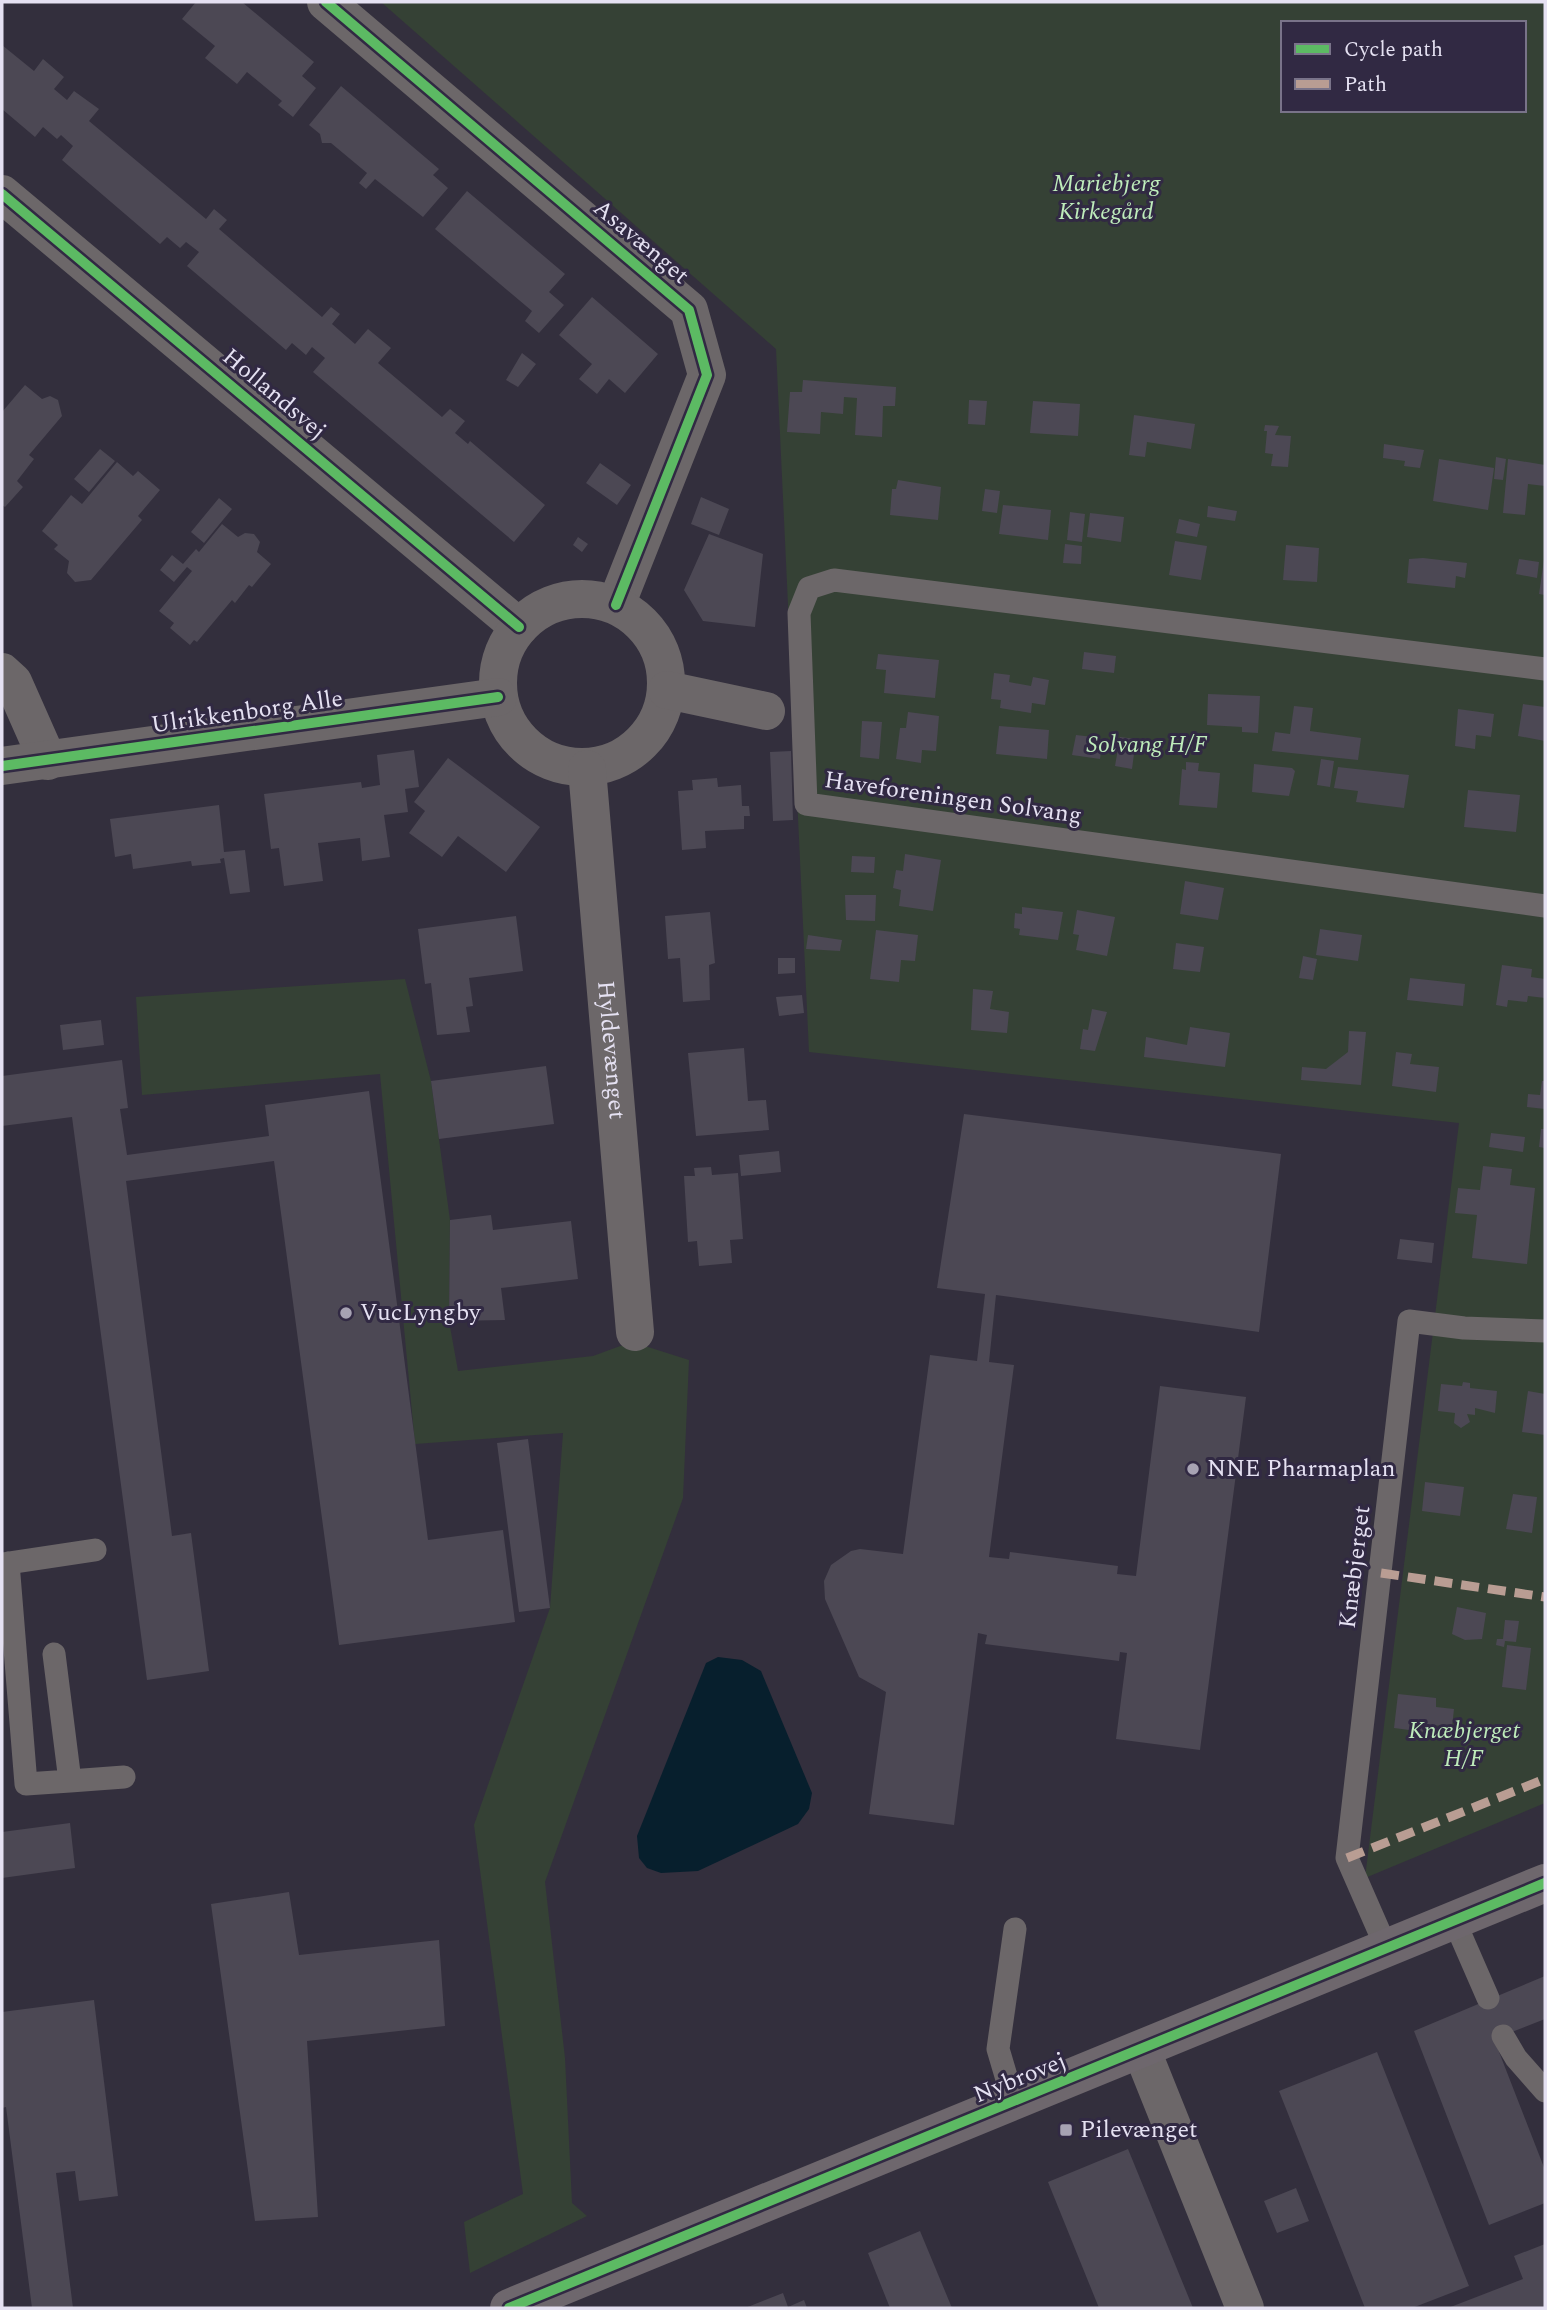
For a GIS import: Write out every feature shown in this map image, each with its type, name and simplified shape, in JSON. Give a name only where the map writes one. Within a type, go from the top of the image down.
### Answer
[{"type":"main road","name":"Nybrovej","points":[[509,2308],[1142,2051],[1386,1947],[1545,1883]]},
{"type":"street","name":"Asavænget","points":[[326,2],[689,310],[707,375],[616,605]]},
{"type":"street","name":"Hollandsvej","points":[[2,194],[519,627]]},
{"type":"street","points":[[581,598],[616,605],[638,619],[655,639],[665,663],[667,690],[660,719],[642,744],[616,761],[587,769],[556,764],[529,750],[509,726],[498,697],[498,672],[505,648],[519,627],[547,606],[581,598]]},
{"type":"street","points":[[2,672],[13,682],[48,761]]},
{"type":"street","points":[[667,690],[766,712]]},
{"type":"street","name":"Ulrikkenborg Alle","points":[[2,766],[498,697]]},
{"type":"street","name":"Hyldevænget","points":[[587,769],[635,1332]]},
{"type":"street","points":[[1142,2051],[1245,2308]]},
{"type":"lane","name":"Haveforeningen Solvang","points":[[1545,669],[834,580],[809,589],[799,613],[806,804],[1545,906]]},
{"type":"lane","name":"Knæbjerget","points":[[1386,1947],[1347,1858],[1409,1321],[1464,1328],[1545,1331]]},
{"type":"lane","points":[[95,1550],[5,1563],[26,1784],[124,1777]]},
{"type":"lane","points":[[54,1654],[70,1781]]},
{"type":"lane","points":[[1454,1920],[1488,1998]]},
{"type":"lane","points":[[1014,2103],[998,2049],[1015,1928]]},
{"type":"lane","points":[[1503,2036],[1516,2058],[1545,2091]]},
{"type":"green space","points":[[381,2],[1545,2],[1545,1803],[1365,1878],[1459,1123],[809,1052],[776,349]]},
{"type":"green space","points":[[405,979],[431,1081],[450,1220],[449,1321],[458,1371],[593,1356],[623,1345],[648,1347],[689,1360],[683,1498],[545,1882],[565,2058],[572,2203],[587,2216],[470,2273],[464,2222],[523,2194],[474,1825],[550,1608],[563,1433],[415,1444],[380,1074],[142,1095],[136,997]]},
{"type":"water","points":[[718,1657],[742,1660],[761,1671],[812,1793],[809,1809],[798,1824],[698,1871],[661,1873],[647,1868],[639,1858],[637,1836],[706,1663]]},
{"type":"building","points":[[196,2],[242,2],[314,62],[302,76],[316,88],[293,117],[278,105],[282,101],[247,72],[237,84],[205,58],[215,46],[182,19]]},
{"type":"building","points":[[2,45],[34,71],[43,59],[64,77],[54,89],[67,100],[74,91],[99,109],[89,121],[206,219],[214,209],[227,220],[219,229],[322,317],[331,307],[340,314],[332,324],[355,344],[368,329],[391,348],[378,363],[442,417],[450,409],[465,421],[455,433],[468,444],[470,441],[545,505],[514,542],[313,372],[325,358],[312,347],[306,355],[292,343],[286,350],[187,266],[199,252],[186,242],[180,248],[167,237],[160,244],[62,160],[73,146],[61,135],[57,139],[43,127],[35,137],[2,109]]},
{"type":"building","points":[[341,86],[439,169],[433,175],[448,188],[423,217],[375,179],[366,189],[359,183],[367,173],[331,143],[322,143],[320,134],[309,125]]},
{"type":"building","points":[[467,191],[565,274],[549,292],[564,305],[539,333],[525,321],[532,311],[435,229]]},
{"type":"building","points":[[592,297],[658,354],[625,393],[609,379],[597,394],[579,379],[592,364],[559,335]]},
{"type":"building","points":[[522,353],[536,364],[518,387],[506,380]]},
{"type":"building","points":[[803,380],[896,387],[895,406],[883,406],[882,437],[855,435],[857,398],[844,397],[843,414],[821,412],[820,434],[787,432],[790,392],[802,392]]},
{"type":"building","points":[[25,385],[42,399],[50,396],[58,400],[62,416],[29,455],[34,459],[17,481],[23,487],[5,507],[2,505],[2,412]]},
{"type":"building","points":[[969,400],[987,401],[985,425],[968,424]]},
{"type":"building","points":[[1033,401],[1080,404],[1078,436],[1030,433]]},
{"type":"building","points":[[1134,415],[1195,424],[1191,449],[1147,442],[1145,457],[1129,455]]},
{"type":"building","points":[[1265,425],[1279,426],[1275,435],[1291,436],[1288,467],[1271,466],[1273,454],[1265,453]]},
{"type":"building","points":[[1384,444],[1424,450],[1420,468],[1404,466],[1405,461],[1383,458]]},
{"type":"building","points":[[100,449],[115,461],[89,492],[74,479]]},
{"type":"building","points":[[1496,457],[1506,459],[1503,480],[1494,479]]},
{"type":"building","points":[[1439,459],[1494,468],[1488,510],[1433,501]]},
{"type":"building","points":[[1508,459],[1545,465],[1545,486],[1528,484],[1525,515],[1503,513]]},
{"type":"building","points":[[117,462],[133,476],[138,471],[160,490],[138,516],[142,520],[91,580],[75,582],[67,573],[69,561],[54,549],[58,545],[42,531],[71,495],[82,504]]},
{"type":"building","points":[[600,463],[631,485],[617,505],[586,483]]},
{"type":"building","points":[[898,480],[941,487],[938,520],[890,515],[892,489],[896,489]]},
{"type":"building","points":[[985,489],[1000,491],[997,513],[982,511]]},
{"type":"building","points":[[701,497],[729,509],[719,535],[691,524]]},
{"type":"building","points":[[219,498],[232,509],[204,543],[191,532]]},
{"type":"building","points":[[1003,505],[1051,510],[1048,540],[999,534]]},
{"type":"building","points":[[1208,506],[1237,511],[1235,521],[1207,517]]},
{"type":"building","points":[[1070,512],[1085,514],[1082,542],[1067,540]]},
{"type":"building","points":[[1090,513],[1124,517],[1121,542],[1087,537]]},
{"type":"building","points":[[1179,519],[1200,524],[1197,537],[1176,533]]},
{"type":"building","points":[[222,524],[238,537],[245,533],[254,534],[260,542],[257,552],[271,564],[235,603],[232,600],[197,642],[194,640],[190,645],[170,628],[174,623],[159,611],[192,571],[187,567],[174,582],[160,570],[172,555],[183,564],[196,549],[199,552]]},
{"type":"building","points":[[709,534],[763,554],[755,627],[703,621],[684,590]]},
{"type":"building","points":[[578,537],[588,544],[582,552],[573,545]]},
{"type":"building","points":[[1175,541],[1207,546],[1201,580],[1169,575]]},
{"type":"building","points":[[1065,544],[1082,546],[1081,564],[1063,563]]},
{"type":"building","points":[[1286,545],[1319,548],[1317,582],[1283,580]]},
{"type":"building","points":[[1409,559],[1467,563],[1465,578],[1456,576],[1455,588],[1407,583]]},
{"type":"building","points":[[1519,559],[1539,562],[1537,578],[1516,574]]},
{"type":"building","points":[[1545,560],[1545,595],[1539,594]]},
{"type":"building","points":[[1084,652],[1116,656],[1114,673],[1082,669]]},
{"type":"building","points":[[878,654],[939,660],[935,698],[884,693],[886,670],[876,669]]},
{"type":"building","points":[[994,673],[1010,675],[1009,682],[1031,686],[1033,677],[1049,680],[1045,705],[1032,703],[1031,713],[1000,708],[1001,700],[991,699]]},
{"type":"building","points":[[1208,694],[1260,696],[1258,733],[1242,732],[1242,727],[1207,725]]},
{"type":"building","points":[[1523,704],[1545,707],[1545,741],[1518,736]]},
{"type":"building","points":[[1294,706],[1313,708],[1310,731],[1361,738],[1358,760],[1272,751],[1275,732],[1290,734]]},
{"type":"building","points":[[1458,709],[1494,714],[1491,737],[1476,735],[1475,749],[1455,746]]},
{"type":"building","points":[[908,712],[939,716],[936,751],[922,750],[921,763],[896,759],[900,728],[906,728]]},
{"type":"building","points":[[862,721],[882,722],[879,759],[860,757]]},
{"type":"building","points":[[999,726],[1049,730],[1047,759],[996,754]]},
{"type":"building","points":[[1076,735],[1093,737],[1092,742],[1102,744],[1100,759],[1072,755]]},
{"type":"building","points":[[1120,737],[1136,739],[1132,769],[1115,766]]},
{"type":"building","points":[[414,750],[419,787],[405,789],[408,812],[384,815],[390,857],[362,861],[360,838],[318,843],[323,881],[284,886],[279,848],[271,849],[264,794],[361,782],[362,788],[380,785],[377,755]]},
{"type":"building","points":[[791,751],[793,820],[773,821],[770,752]]},
{"type":"building","points":[[448,758],[540,827],[506,872],[458,836],[442,857],[409,833],[425,811],[414,802]]},
{"type":"building","points":[[1321,759],[1334,761],[1330,787],[1317,785]]},
{"type":"building","points":[[1186,762],[1199,763],[1198,771],[1220,773],[1217,808],[1179,805],[1182,769],[1186,770]]},
{"type":"building","points":[[1254,764],[1292,768],[1295,771],[1289,796],[1252,792]]},
{"type":"building","points":[[1338,767],[1409,775],[1404,808],[1356,802],[1358,791],[1334,788]]},
{"type":"building","points":[[717,778],[718,787],[741,785],[742,806],[749,806],[750,816],[744,816],[744,829],[705,831],[706,848],[682,850],[678,791],[693,790],[692,780]]},
{"type":"building","points":[[1468,790],[1520,795],[1516,832],[1464,827]]},
{"type":"building","points":[[219,805],[224,852],[245,850],[250,892],[230,894],[224,858],[220,859],[221,863],[192,866],[191,861],[133,869],[131,854],[115,857],[110,819]]},
{"type":"building","points":[[905,854],[941,860],[933,911],[899,906],[901,890],[893,888],[896,870],[903,871]]},
{"type":"building","points":[[852,856],[875,857],[874,873],[851,872]]},
{"type":"building","points":[[1185,881],[1224,888],[1218,920],[1180,914]]},
{"type":"building","points":[[845,895],[876,895],[875,921],[846,920]]},
{"type":"building","points":[[1022,907],[1063,912],[1058,940],[1019,935],[1020,929],[1014,928],[1015,913],[1022,914]]},
{"type":"building","points":[[1077,910],[1115,917],[1107,956],[1076,950],[1079,935],[1073,934]]},
{"type":"building","points":[[710,912],[715,963],[709,965],[710,1000],[683,1002],[680,958],[668,959],[665,916]]},
{"type":"building","points":[[516,916],[523,971],[469,978],[473,1006],[466,1007],[470,1032],[437,1035],[431,983],[425,984],[418,929]]},
{"type":"building","points":[[1320,929],[1362,935],[1358,961],[1316,955]]},
{"type":"building","points":[[876,930],[918,935],[915,961],[901,960],[899,982],[870,979]]},
{"type":"building","points":[[808,935],[842,940],[840,951],[806,949]]},
{"type":"building","points":[[1176,943],[1204,947],[1200,972],[1173,969]]},
{"type":"building","points":[[1303,956],[1317,959],[1313,980],[1299,978]]},
{"type":"building","points":[[778,958],[795,958],[795,973],[778,974]]},
{"type":"building","points":[[1502,965],[1532,969],[1531,977],[1545,979],[1545,998],[1528,996],[1527,1002],[1508,1000],[1507,1007],[1496,1005]]},
{"type":"building","points":[[1410,978],[1465,984],[1463,1006],[1407,1000]]},
{"type":"building","points":[[973,989],[993,991],[990,1009],[1009,1012],[1007,1033],[971,1030]]},
{"type":"building","points":[[802,995],[804,1013],[779,1016],[776,997]]},
{"type":"building","points":[[1092,1009],[1107,1012],[1095,1051],[1080,1049],[1083,1029],[1088,1030]]},
{"type":"building","points":[[101,1020],[104,1045],[63,1050],[60,1025]]},
{"type":"building","points":[[1190,1027],[1230,1033],[1225,1067],[1144,1057],[1146,1037],[1187,1045]]},
{"type":"building","points":[[1349,1031],[1366,1032],[1361,1085],[1301,1080],[1302,1067],[1326,1069],[1348,1052]]},
{"type":"building","points":[[744,1048],[748,1101],[766,1100],[769,1130],[696,1136],[688,1053]]},
{"type":"building","points":[[1396,1052],[1412,1054],[1410,1064],[1439,1067],[1436,1092],[1392,1086]]},
{"type":"building","name":"VucLyngby","points":[[122,1060],[128,1108],[120,1109],[127,1155],[269,1136],[265,1105],[369,1091],[428,1540],[503,1530],[515,1622],[339,1645],[274,1161],[126,1181],[172,1536],[191,1533],[209,1671],[147,1680],[72,1117],[2,1126],[2,1076]]},
{"type":"building","points":[[546,1066],[554,1124],[439,1139],[431,1081]]},
{"type":"building","points":[[1542,1081],[1545,1081],[1545,1109],[1527,1107],[1528,1094],[1540,1095]]},
{"type":"building","name":"NNE Pharmaplan","points":[[964,1114],[1281,1154],[1259,1332],[996,1295],[989,1362],[1014,1365],[989,1557],[1009,1559],[1010,1552],[1118,1566],[1117,1574],[1136,1576],[1160,1386],[1246,1397],[1200,1750],[1116,1739],[1127,1653],[1120,1652],[1119,1661],[985,1644],[987,1635],[978,1633],[954,1825],[869,1814],[886,1692],[859,1677],[825,1599],[824,1581],[831,1565],[851,1551],[860,1549],[903,1554],[930,1355],[977,1361],[985,1294],[937,1288]]},
{"type":"building","points":[[1541,1129],[1545,1129],[1545,1148],[1539,1147]]},
{"type":"building","points":[[1491,1133],[1525,1137],[1523,1152],[1489,1147]]},
{"type":"building","points":[[779,1151],[781,1172],[741,1176],[739,1155]]},
{"type":"building","points":[[1483,1166],[1512,1169],[1510,1185],[1535,1188],[1527,1264],[1472,1258],[1477,1215],[1455,1213],[1458,1188],[1480,1190]]},
{"type":"building","points":[[711,1167],[712,1175],[738,1173],[743,1239],[730,1240],[732,1263],[699,1266],[697,1241],[688,1242],[684,1176],[695,1176],[694,1168]]},
{"type":"building","points":[[491,1215],[493,1230],[571,1221],[578,1279],[501,1288],[505,1320],[449,1321],[450,1220]]},
{"type":"building","points":[[1400,1239],[1434,1243],[1432,1263],[1397,1259]]},
{"type":"building","points":[[1463,1382],[1470,1383],[1470,1388],[1497,1391],[1495,1413],[1475,1408],[1475,1415],[1467,1414],[1470,1422],[1461,1428],[1454,1423],[1455,1413],[1438,1411],[1441,1384],[1462,1386]]},
{"type":"building","points":[[1528,1391],[1545,1394],[1545,1435],[1522,1432]]},
{"type":"building","points":[[528,1439],[550,1608],[519,1612],[497,1443]]},
{"type":"building","points":[[1425,1482],[1464,1487],[1460,1516],[1422,1511]]},
{"type":"building","points":[[1513,1494],[1537,1497],[1532,1533],[1506,1529]]},
{"type":"building","points":[[1457,1607],[1486,1613],[1482,1639],[1465,1640],[1452,1634]]},
{"type":"building","points":[[1505,1620],[1519,1621],[1516,1642],[1505,1641],[1504,1647],[1496,1645],[1497,1639],[1503,1639]]},
{"type":"building","points":[[1507,1645],[1531,1648],[1526,1690],[1502,1687]]},
{"type":"building","points":[[1398,1694],[1436,1698],[1436,1707],[1454,1709],[1452,1727],[1433,1725],[1432,1733],[1394,1728]]},
{"type":"building","points":[[70,1823],[75,1868],[2,1878],[2,1832]]},
{"type":"building","points":[[289,1892],[299,1955],[439,1940],[445,2026],[307,2041],[318,2217],[255,2221],[211,1904]]},
{"type":"building","points":[[1545,1976],[1545,2019],[1494,2039],[1545,2170],[1545,2203],[1489,2225],[1414,2031]]},
{"type":"building","points":[[94,2000],[118,2196],[79,2201],[75,2171],[56,2173],[73,2308],[32,2308],[6,2107],[2,2108],[2,2012]]},
{"type":"building","points":[[1377,2052],[1469,2286],[1412,2308],[1365,2308],[1279,2091]]},
{"type":"building","points":[[1128,2149],[1193,2308],[1099,2308],[1048,2182]]},
{"type":"building","points":[[1296,2188],[1309,2221],[1277,2233],[1264,2201]]},
{"type":"building","points":[[920,2231],[952,2308],[890,2308],[868,2253]]},
{"type":"building","points":[[1545,2244],[1545,2308],[1448,2308],[1523,2279],[1514,2256]]},
{"type":"building","points":[[783,2293],[788,2307],[804,2300],[807,2308],[745,2308]]},
{"type":"marked path","points":[[1381,1573],[1545,1597]]},
{"type":"marked path","points":[[1347,1858],[1545,1779]]},
{"type":"cycle path","points":[[326,2],[689,310],[707,375],[616,605]]},
{"type":"cycle path","points":[[2,194],[519,627]]},
{"type":"cycle path","points":[[2,766],[498,697]]},
{"type":"cycle path","points":[[509,2308],[1545,1883]]},
{"type":"place","name":"VucLyngby","points":[[346,1313]]},
{"type":"place","name":"NNE Pharmaplan","points":[[1193,1469]]},
{"type":"place","name":"Pilevænget","points":[[1066,2130]]},
{"type":"park label","name":"Mariebjerg Kirkegård","points":[[1106,198]]},
{"type":"park label","name":"Solvang H/F","points":[[1147,745]]},
{"type":"park label","name":"Knæbjerget H/F","points":[[1464,1745]]}]
